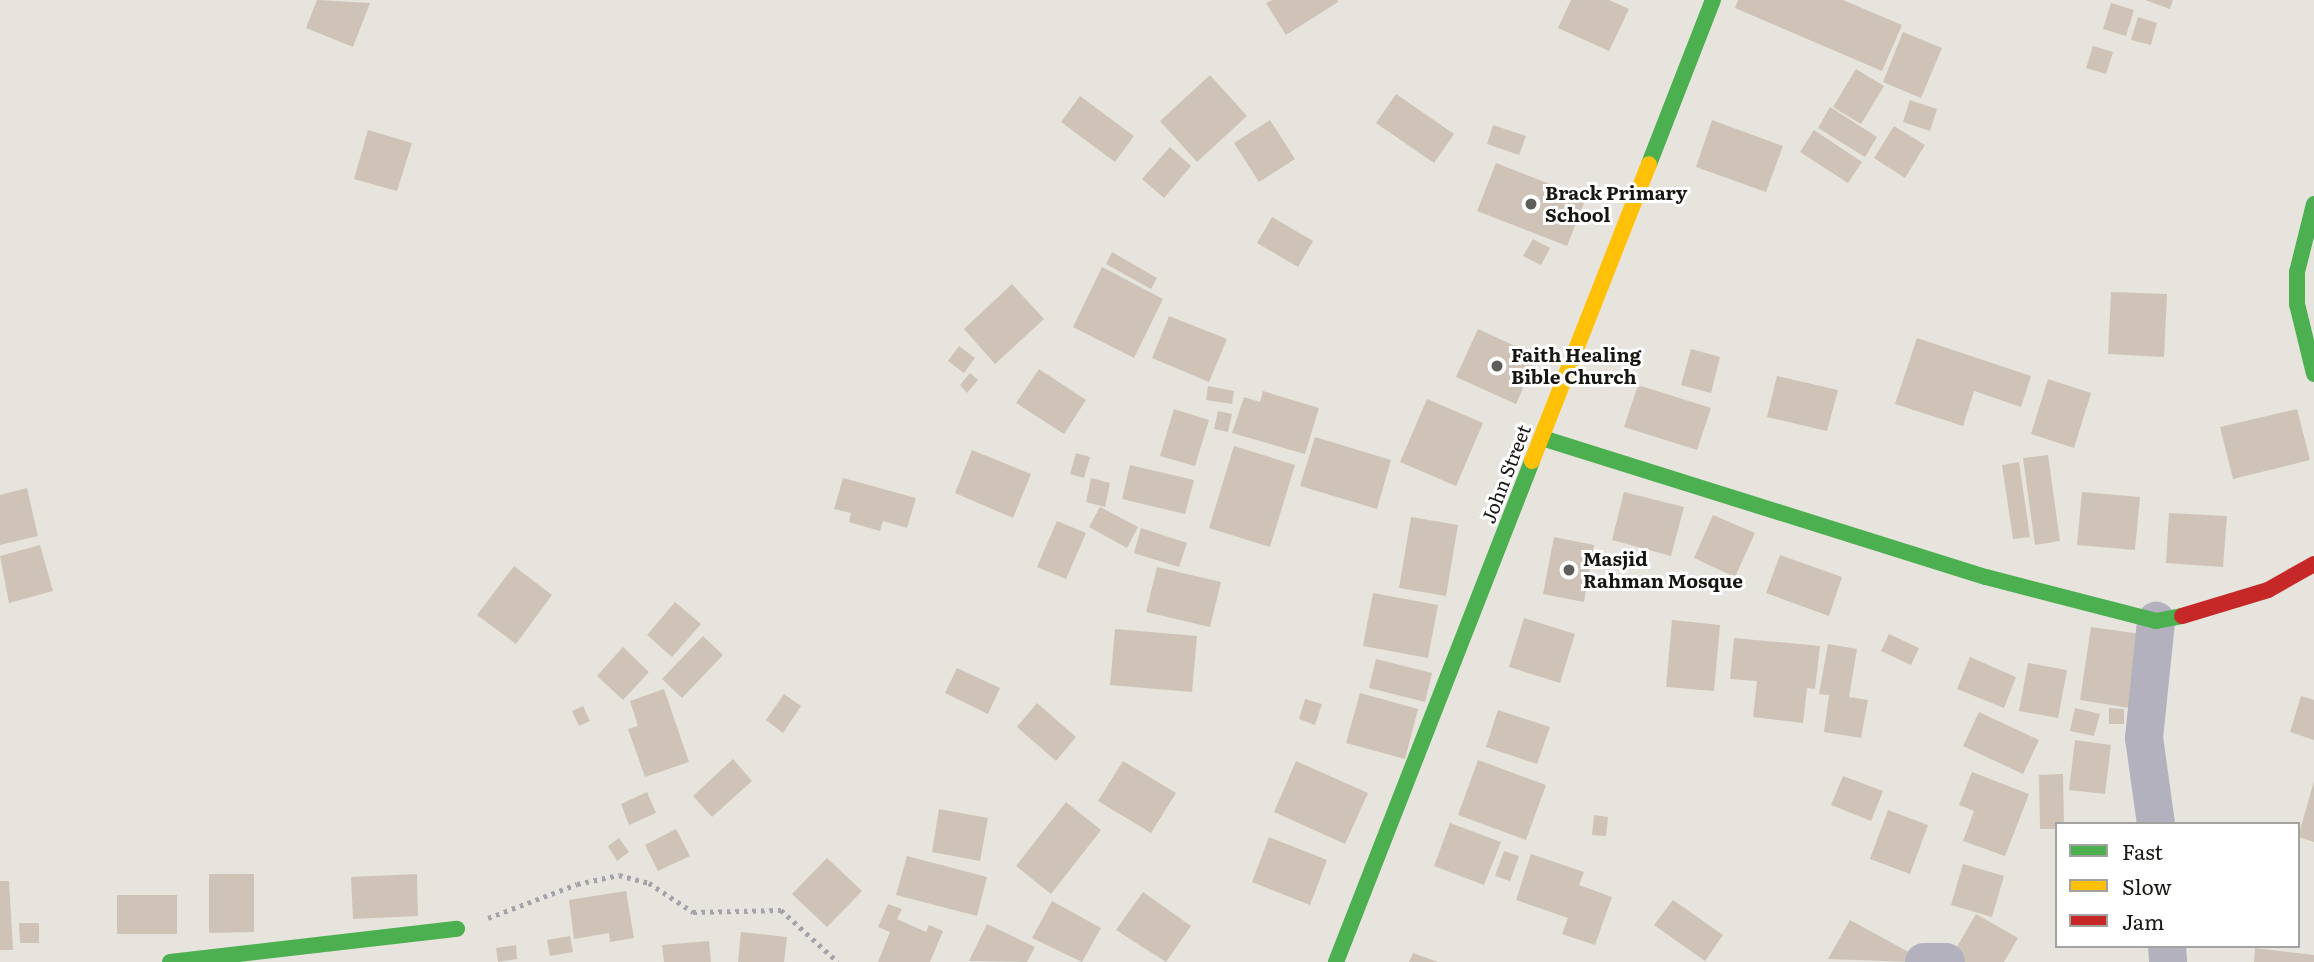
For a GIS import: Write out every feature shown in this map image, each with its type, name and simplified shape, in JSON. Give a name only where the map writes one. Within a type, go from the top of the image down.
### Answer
[{"type":"street","name":"John Street","points":[[1336,962],[1713,0]]},
{"type":"street","points":[[2314,204],[2297,272],[2297,304],[2314,374]]},
{"type":"street","points":[[1542,438],[1986,577],[2156,621],[2209,610],[2267,590],[2314,564]]},
{"type":"street","points":[[2156,621],[2144,738],[2156,822]]},
{"type":"street","points":[[170,962],[457,929]]},
{"type":"street","points":[[1924,962],[1946,962]]},
{"type":"path","points":[[457,929],[577,884],[619,875],[649,883],[693,912],[781,910],[838,962]]},
{"type":"building","points":[[317,0],[370,3],[353,47],[306,28]]},
{"type":"building","points":[[1272,0],[1338,2],[1286,35],[1266,3]]},
{"type":"building","points":[[1571,0],[1609,0],[1629,9],[1609,51],[1558,28]]},
{"type":"building","points":[[1738,0],[1843,0],[1902,25],[1882,71],[1735,8]]},
{"type":"building","points":[[2145,0],[2173,0],[2170,9]]},
{"type":"building","points":[[2111,3],[2134,10],[2126,36],[2103,29]]},
{"type":"building","points":[[2138,17],[2157,23],[2151,45],[2131,40]]},
{"type":"building","points":[[1903,32],[1942,48],[1921,98],[1883,82]]},
{"type":"building","points":[[2093,46],[2113,52],[2106,74],[2086,68]]},
{"type":"building","points":[[1856,69],[1884,86],[1861,124],[1833,107]]},
{"type":"building","points":[[1210,75],[1247,116],[1197,162],[1160,121]]},
{"type":"building","points":[[1396,94],[1454,134],[1434,163],[1376,123]]},
{"type":"building","points":[[1080,96],[1134,136],[1115,162],[1061,122]]},
{"type":"building","points":[[1910,100],[1937,109],[1930,131],[1903,122]]},
{"type":"building","points":[[1830,107],[1877,137],[1865,157],[1818,128]]},
{"type":"building","points":[[1270,120],[1295,159],[1259,182],[1234,143]]},
{"type":"building","points":[[1712,120],[1783,146],[1766,192],[1696,167]]},
{"type":"building","points":[[1493,125],[1526,136],[1519,155],[1487,144]]},
{"type":"building","points":[[1894,126],[1925,145],[1905,178],[1874,158]]},
{"type":"building","points":[[368,130],[412,143],[397,191],[354,179]]},
{"type":"building","points":[[1814,130],[1862,162],[1848,183],[1800,152]]},
{"type":"building","points":[[1170,147],[1191,166],[1164,198],[1142,179]]},
{"type":"building","name":"Brack Primary School","points":[[1496,163],[1586,198],[1567,246],[1477,211]]},
{"type":"building","points":[[1272,217],[1313,241],[1298,267],[1257,243]]},
{"type":"building","points":[[1533,239],[1550,248],[1541,265],[1523,256]]},
{"type":"building","points":[[1112,252],[1157,278],[1151,289],[1106,264]]},
{"type":"building","points":[[1102,267],[1163,299],[1134,358],[1073,327]]},
{"type":"building","points":[[1012,284],[1044,319],[995,364],[964,329]]},
{"type":"building","points":[[2111,292],[2167,294],[2164,357],[2108,354]]},
{"type":"building","points":[[1169,316],[1227,339],[1209,382],[1152,358]]},
{"type":"building","name":"Faith Healing Bible Church","points":[[1478,329],[1537,356],[1516,404],[1456,377]]},
{"type":"building","points":[[1917,338],[2031,376],[2021,407],[1974,391],[1963,426],[1895,404]]},
{"type":"building","points":[[959,346],[975,358],[964,373],[948,361]]},
{"type":"building","points":[[1691,349],[1720,357],[1711,393],[1681,385]]},
{"type":"building","points":[[1039,369],[1086,400],[1064,434],[1016,403]]},
{"type":"building","points":[[970,373],[978,380],[967,393],[960,385]]},
{"type":"building","points":[[1777,376],[1838,390],[1827,431],[1767,417]]},
{"type":"building","points":[[2048,379],[2091,393],[2074,448],[2031,434]]},
{"type":"building","points":[[1638,385],[1711,408],[1697,450],[1624,427]]},
{"type":"building","points":[[1208,386],[1234,391],[1232,404],[1206,400]]},
{"type":"building","points":[[1263,391],[1319,408],[1305,454],[1232,433],[1244,397],[1260,402]]},
{"type":"building","points":[[1427,399],[1483,423],[1456,486],[1400,462]]},
{"type":"building","points":[[1174,409],[1209,420],[1195,466],[1160,456]]},
{"type":"building","points":[[2297,409],[2310,460],[2233,479],[2220,427]]},
{"type":"building","points":[[1218,411],[1232,414],[1228,432],[1214,429]]},
{"type":"building","points":[[1315,437],[1391,460],[1377,509],[1300,486]]},
{"type":"building","points":[[1234,446],[1295,465],[1270,547],[1209,528]]},
{"type":"building","points":[[972,450],[1031,474],[1013,518],[955,493]]},
{"type":"building","points":[[1076,453],[1090,457],[1084,478],[1070,474]]},
{"type":"building","points":[[2048,455],[2060,541],[2035,545],[2023,458]]},
{"type":"building","points":[[2019,462],[2030,537],[2013,539],[2002,465]]},
{"type":"building","points":[[1130,465],[1194,480],[1185,514],[1122,499]]},
{"type":"building","points":[[843,478],[916,498],[907,528],[883,521],[880,531],[849,522],[851,513],[834,509]]},
{"type":"building","points":[[1091,478],[1110,483],[1105,507],[1086,502]]},
{"type":"building","points":[[27,488],[38,536],[0,545],[0,495]]},
{"type":"building","points":[[1624,492],[1684,507],[1671,556],[1612,540]]},
{"type":"building","points":[[2082,492],[2140,497],[2135,550],[2077,545]]},
{"type":"building","points":[[1100,507],[1138,527],[1127,548],[1089,527]]},
{"type":"building","points":[[2169,513],[2227,516],[2223,567],[2166,563]]},
{"type":"building","points":[[1713,515],[1755,533],[1735,577],[1694,558]]},
{"type":"building","points":[[1411,517],[1458,525],[1446,596],[1399,588]]},
{"type":"building","points":[[1057,521],[1086,533],[1066,579],[1037,567]]},
{"type":"building","points":[[1141,528],[1187,543],[1179,567],[1134,553]]},
{"type":"building","name":"Masjid Rahman Mosque","points":[[1554,537],[1594,545],[1584,602],[1543,594]]},
{"type":"building","points":[[40,545],[53,591],[9,603],[0,556]]},
{"type":"building","points":[[1780,555],[1842,577],[1829,616],[1766,593]]},
{"type":"building","points":[[514,566],[552,595],[516,644],[477,615]]},
{"type":"building","points":[[1157,567],[1221,582],[1210,627],[1146,612]]},
{"type":"building","points":[[1373,593],[1438,605],[1428,658],[1363,646]]},
{"type":"building","points":[[675,602],[701,624],[672,657],[647,635]]},
{"type":"building","points":[[1524,618],[1575,634],[1560,683],[1509,667]]},
{"type":"building","points":[[1672,620],[1720,625],[1714,691],[1666,687]]},
{"type":"building","points":[[2091,627],[2141,634],[2130,708],[2080,700]]},
{"type":"building","points":[[1115,629],[1197,636],[1192,692],[1110,685]]},
{"type":"building","points":[[1889,634],[1919,648],[1911,665],[1881,651]]},
{"type":"building","points":[[703,636],[723,655],[682,698],[662,679]]},
{"type":"building","points":[[1734,638],[1820,646],[1815,689],[1807,688],[1803,723],[1753,717],[1757,681],[1730,679]]},
{"type":"building","points":[[1828,644],[1857,649],[1849,697],[1868,700],[1861,738],[1824,732],[1829,695],[1819,694]]},
{"type":"building","points":[[623,647],[649,672],[623,700],[597,676]]},
{"type":"building","points":[[1970,657],[2016,677],[2004,708],[1957,689]]},
{"type":"building","points":[[1376,659],[1432,673],[1425,702],[1369,688]]},
{"type":"building","points":[[2028,663],[2067,670],[2058,718],[2019,711]]},
{"type":"building","points":[[957,668],[1000,688],[988,714],[945,693]]},
{"type":"building","points":[[664,689],[689,762],[645,777],[628,729],[638,726],[630,701]]},
{"type":"building","points":[[1360,693],[1418,709],[1405,759],[1346,743]]},
{"type":"building","points":[[784,694],[801,706],[783,733],[766,720]]},
{"type":"building","points":[[2301,696],[2314,700],[2314,740],[2290,732]]},
{"type":"building","points":[[1305,699],[1322,704],[1315,725],[1299,719]]},
{"type":"building","points":[[1037,703],[1076,737],[1056,761],[1017,727]]},
{"type":"building","points":[[583,706],[590,721],[579,726],[572,711]]},
{"type":"building","points":[[2075,708],[2100,714],[2094,736],[2070,731]]},
{"type":"building","points":[[2109,708],[2124,709],[2124,724],[2109,724]]},
{"type":"building","points":[[1498,710],[1550,727],[1537,764],[1486,747]]},
{"type":"building","points":[[1979,712],[2039,740],[2023,774],[1963,746]]},
{"type":"building","points":[[2075,740],[2111,745],[2105,794],[2069,790]]},
{"type":"building","points":[[733,759],[752,781],[712,817],[693,796]]},
{"type":"building","points":[[1478,760],[1546,785],[1526,840],[1458,815]]},
{"type":"building","points":[[1123,761],[1176,793],[1151,833],[1098,801]]},
{"type":"building","points":[[1296,761],[1368,793],[1345,844],[1274,812]]},
{"type":"building","points":[[1972,772],[2029,794],[2005,856],[1963,841],[1974,811],[1959,805]]},
{"type":"building","points":[[2063,774],[2064,822],[2055,822],[2055,829],[2040,829],[2039,775]]},
{"type":"building","points":[[1843,776],[1883,791],[1871,821],[1831,805]]},
{"type":"building","points":[[2314,781],[2314,842],[2300,838]]},
{"type":"building","points":[[647,792],[656,813],[629,825],[621,804]]},
{"type":"building","points":[[1066,802],[1101,830],[1051,894],[1016,866]]},
{"type":"building","points":[[939,809],[988,818],[980,861],[932,852]]},
{"type":"building","points":[[1888,810],[1928,825],[1910,874],[1870,859]]},
{"type":"building","points":[[1594,815],[1608,817],[1606,836],[1592,835]]},
{"type":"building","points":[[1450,823],[1501,842],[1484,885],[1434,866]]},
{"type":"building","points":[[676,829],[690,856],[658,871],[645,845]]},
{"type":"building","points":[[1269,837],[1327,860],[1310,905],[1252,882]]},
{"type":"building","points":[[619,838],[629,852],[617,861],[608,846]]},
{"type":"building","points":[[1504,851],[1519,856],[1510,881],[1495,876]]},
{"type":"building","points":[[1531,854],[1584,872],[1579,885],[1612,897],[1595,945],[1562,934],[1568,918],[1516,900]]},
{"type":"building","points":[[907,856],[987,877],[977,916],[896,895]]},
{"type":"building","points":[[827,858],[862,891],[827,927],[792,894]]},
{"type":"building","points":[[1963,864],[2004,876],[1992,917],[1951,905]]},
{"type":"building","points":[[209,874],[254,874],[254,932],[209,933]]},
{"type":"building","points":[[417,874],[418,916],[353,919],[351,877]]},
{"type":"building","points":[[0,881],[9,881],[13,950],[0,950]]},
{"type":"building","points":[[626,891],[634,938],[610,942],[609,933],[574,939],[569,900]]},
{"type":"building","points":[[1143,892],[1191,926],[1166,962],[1116,930]]},
{"type":"building","points":[[117,895],[177,895],[177,934],[117,934]]},
{"type":"building","points":[[1673,900],[1723,935],[1705,961],[1654,925]]},
{"type":"building","points":[[1052,901],[1101,928],[1082,962],[1032,938]]},
{"type":"building","points":[[888,904],[902,909],[897,919],[926,932],[929,925],[943,931],[930,962],[878,962],[890,932],[878,927]]},
{"type":"building","points":[[1976,914],[2018,938],[2004,962],[1959,962],[1951,957]]},
{"type":"building","points":[[1850,920],[1914,955],[1910,962],[1828,959]]},
{"type":"building","points":[[19,923],[39,923],[39,943],[20,943]]},
{"type":"building","points":[[987,924],[1035,947],[1027,962],[969,961]]},
{"type":"building","points":[[741,932],[787,937],[784,962],[738,962]]},
{"type":"building","points":[[570,936],[573,952],[550,956],[547,940]]},
{"type":"building","points":[[709,941],[711,962],[664,962],[662,945]]},
{"type":"building","points":[[516,945],[517,959],[498,962],[496,948]]},
{"type":"building","points":[[2255,948],[2314,955],[2314,962],[2254,962]]},
{"type":"building","points":[[1413,953],[1438,962],[1409,962]]},
{"type":"traffic: fast","points":[[1649,164],[1713,0]]},
{"type":"traffic: fast","points":[[2314,204],[2297,272],[2297,304],[2314,374]]},
{"type":"traffic: fast","points":[[1542,438],[1986,577],[2156,621],[2182,616]]},
{"type":"traffic: fast","points":[[1336,962],[1532,461]]},
{"type":"traffic: fast","points":[[170,962],[457,929]]},
{"type":"traffic: slow","points":[[1532,461],[1649,164]]},
{"type":"traffic: jam","points":[[2182,616],[2268,590],[2314,564]]},
{"type":"place","name":"Brack Primary School","points":[[1531,204]]},
{"type":"place","name":"Faith Healing Bible Church","points":[[1497,366]]},
{"type":"place","name":"Masjid Rahman Mosque","points":[[1569,570]]}]
